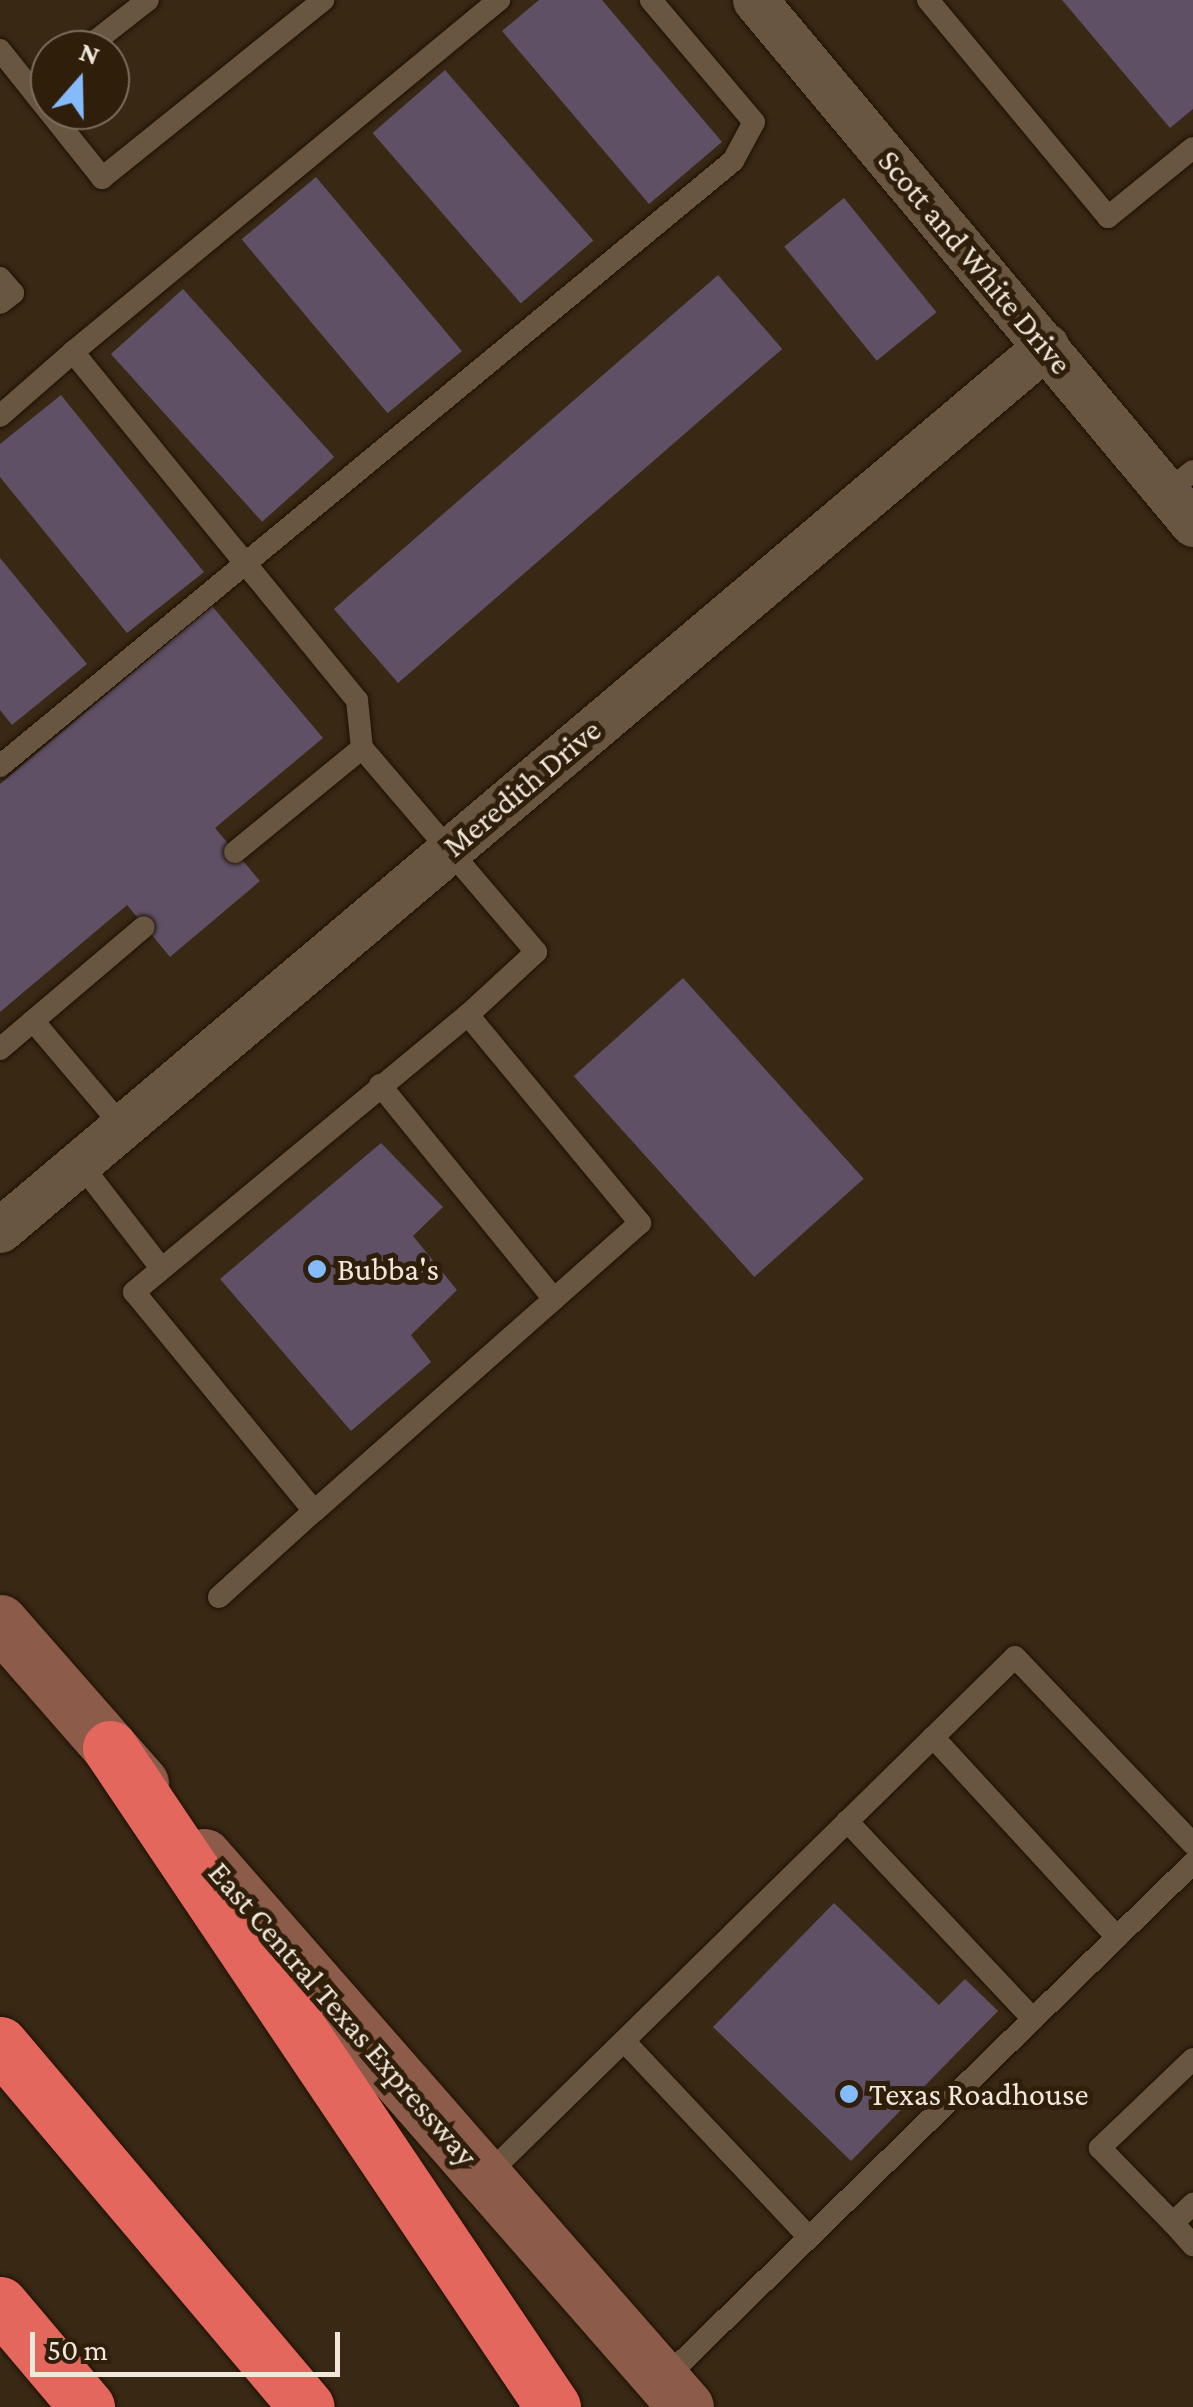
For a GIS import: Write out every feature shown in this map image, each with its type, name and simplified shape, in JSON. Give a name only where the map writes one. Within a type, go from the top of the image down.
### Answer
[{"type":"highway","points":[[110,1748],[553,2407]]},
{"type":"highway","points":[[0,2044],[307,2407]]},
{"type":"highway","points":[[0,2304],[20,2338],[87,2407]]},
{"type":"main road","name":"East Central Texas Expressway","points":[[0,1622],[674,2394]]},
{"type":"street","name":"Scott and White Drive","points":[[755,0],[1046,346],[1184,496]]},
{"type":"street","name":"Meredith Drive","points":[[0,1230],[1046,346]]},
{"type":"lane","points":[[110,30],[148,0]]},
{"type":"lane","points":[[62,130],[102,178],[323,0]]},
{"type":"lane","points":[[0,416],[499,0]]},
{"type":"lane","points":[[0,766],[238,563],[733,161],[754,122],[651,0]]},
{"type":"lane","points":[[928,0],[1108,217],[1193,148]]},
{"type":"lane","points":[[0,50],[30,91]]},
{"type":"lane","points":[[0,278],[13,293],[0,303]]},
{"type":"lane","points":[[73,352],[238,563],[357,700],[362,748],[536,952],[468,1015],[134,1292],[314,1512]]},
{"type":"lane","points":[[235,852],[362,748]]},
{"type":"lane","points":[[0,1049],[144,928]]},
{"type":"lane","points":[[219,1597],[640,1223],[468,1015]]},
{"type":"lane","points":[[34,1021],[123,1128]]},
{"type":"lane","points":[[380,1085],[554,1299]]},
{"type":"lane","points":[[79,1162],[161,1268]]},
{"type":"lane","points":[[485,2177],[1015,1657],[1193,1844]]},
{"type":"lane","points":[[933,1737],[1117,1936]]},
{"type":"lane","points":[[848,1822],[1033,2019]]},
{"type":"lane","points":[[674,2394],[809,2237],[1193,1863]]},
{"type":"lane","points":[[624,2040],[809,2237]]},
{"type":"lane","points":[[1193,2059],[1100,2148],[1193,2245]]},
{"type":"lane","points":[[1173,2223],[1193,2204]]},
{"type":"building","points":[[539,0],[602,0],[722,142],[649,204],[502,31]]},
{"type":"building","points":[[1062,0],[1193,0],[1193,109],[1170,128]]},
{"type":"building","points":[[445,70],[593,241],[521,304],[373,133]]},
{"type":"building","points":[[316,177],[462,351],[388,413],[242,239]]},
{"type":"building","points":[[844,198],[937,312],[877,361],[784,246]]},
{"type":"building","points":[[718,275],[782,349],[398,683],[334,609]]},
{"type":"building","points":[[183,289],[334,457],[262,522],[111,354]]},
{"type":"building","points":[[61,395],[204,572],[127,633],[0,477],[0,444]]},
{"type":"building","points":[[0,558],[87,664],[12,725],[0,710]]},
{"type":"building","points":[[212,606],[323,738],[215,828],[260,881],[170,957],[127,905],[0,1012],[0,784]]},
{"type":"building","points":[[683,978],[864,1179],[754,1277],[574,1076]]},
{"type":"building","points":[[381,1143],[443,1207],[413,1236],[457,1290],[411,1335],[431,1362],[351,1431],[220,1279]]},
{"type":"building","name":"Texas Roadhouse","points":[[834,1903],[939,2005],[965,1979],[998,2011],[851,2161],[713,2027]]},
{"type":"place","name":"Bubba's","points":[[317,1269]]},
{"type":"place","name":"Texas Roadhouse","points":[[849,2094]]}]
